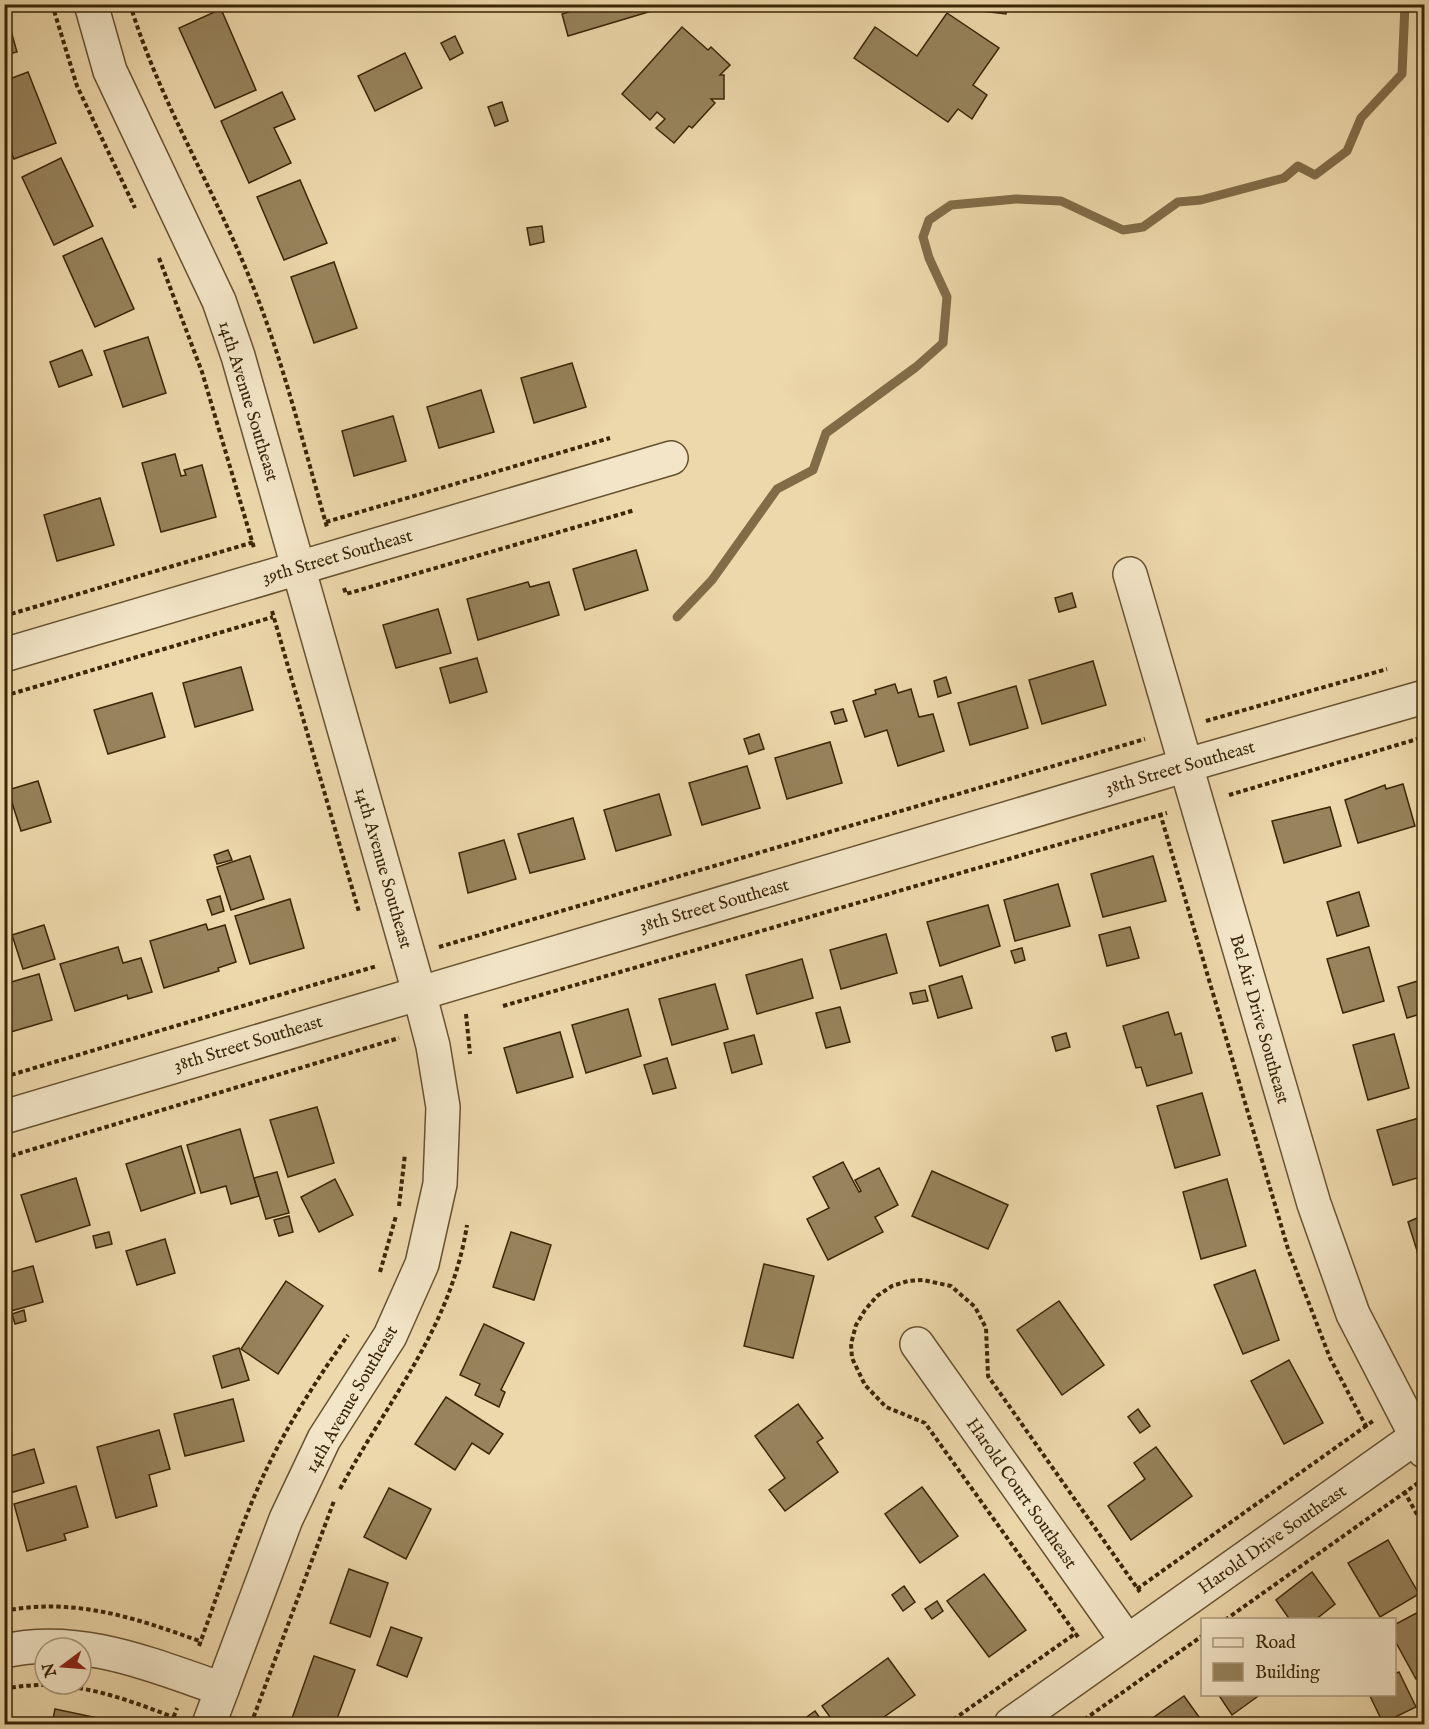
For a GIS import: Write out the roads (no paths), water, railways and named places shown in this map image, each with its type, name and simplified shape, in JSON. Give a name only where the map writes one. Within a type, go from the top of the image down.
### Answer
[{"type":"street","name":"14th Avenue Southeast","points":[[90,4],[110,70],[219,301],[238,356],[419,992],[433,1046],[443,1107],[440,1184],[422,1263],[390,1336],[324,1439],[286,1519],[222,1689],[198,1723]]},
{"type":"street","name":"39th Street Southeast","points":[[4,655],[671,458]]},
{"type":"street","name":"Bel Air Drive Southeast","points":[[1130,574],[1314,1204],[1353,1314],[1420,1457]]},
{"type":"street","name":"38th Street Southeast","points":[[4,1117],[1187,765],[1425,697]]},
{"type":"street","name":"Harold Court Southeast","points":[[917,1344],[1127,1641]]},
{"type":"street","name":"Harold Drive Southeast","points":[[1011,1725],[1127,1641],[1420,1457]]},
{"type":"street","points":[[4,1651],[25,1647],[65,1646],[105,1651],[222,1689]]},
{"type":"waterway","points":[[677,617],[712,580],[777,489],[813,470],[826,433],[916,367],[943,343],[947,297],[929,258],[923,237],[929,220],[951,205],[1016,199],[1061,201],[1123,230],[1143,227],[1178,202],[1201,200],[1284,178],[1298,166],[1315,175],[1347,151],[1361,118],[1402,74],[1405,4]]}]
